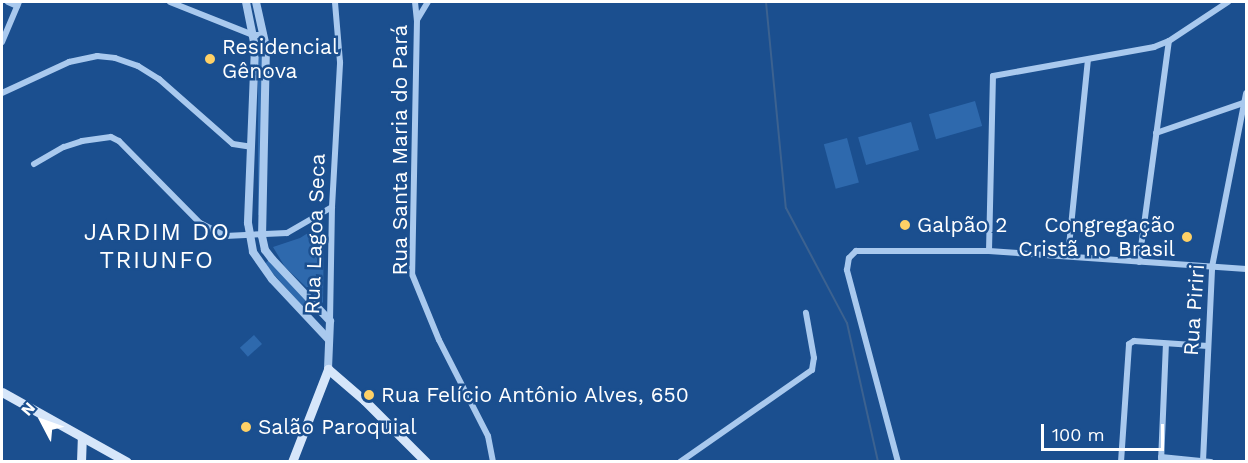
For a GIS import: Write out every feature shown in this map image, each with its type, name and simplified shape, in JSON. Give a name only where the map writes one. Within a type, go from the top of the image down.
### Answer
[{"type":"main road","name":"Rua Lagoa Seca","points":[[292,462],[328,369]]},
{"type":"main road","points":[[328,369],[364,400],[426,462]]},
{"type":"main road","points":[[2,392],[127,462]]},
{"type":"main road","points":[[81,462],[82,438]]},
{"type":"street","points":[[2,42],[18,4],[8,2]]},
{"type":"street","points":[[171,2],[253,35],[264,35]]},
{"type":"street","points":[[246,2],[255,46],[250,237],[253,252],[261,266],[329,340]]},
{"type":"street","points":[[256,2],[264,35],[262,236],[265,250],[330,321]]},
{"type":"street","name":"Rua Lagoa Seca","points":[[328,369],[332,207],[340,62],[335,2]]},
{"type":"street","name":"Rua Santa Maria do Pará","points":[[415,2],[417,20],[412,274],[439,340],[488,436],[493,462]]},
{"type":"street","points":[[417,20],[428,2]]},
{"type":"street","points":[[989,251],[993,76],[1088,60],[1168,41],[1228,2]]},
{"type":"street","points":[[1139,262],[1168,41]]},
{"type":"street","points":[[2,93],[69,62],[97,56],[115,58],[138,66],[159,79],[233,144],[251,147]]},
{"type":"street","points":[[1068,256],[1088,60]]},
{"type":"street","name":"Rua Piriri","points":[[1203,460],[1212,267],[1246,93]]},
{"type":"street","points":[[1156,133],[1245,102]]},
{"type":"street","points":[[34,164],[64,147],[81,141],[111,137],[118,141],[200,223],[225,236],[262,236],[296,230],[332,207]]},
{"type":"street","points":[[898,462],[847,270],[849,258],[856,251],[989,251],[1246,269]]},
{"type":"street","points":[[680,462],[812,370],[814,358],[806,313]]},
{"type":"street","points":[[1121,462],[1129,344],[1134,341],[1208,346]]},
{"type":"street","points":[[1166,344],[1161,459],[1211,462]]},
{"type":"shaded area","points":[[258,50],[264,50],[264,215],[258,215]]},
{"type":"shaded area","points":[[975,101],[982,126],[936,139],[929,114]]},
{"type":"shaded area","points":[[911,122],[919,150],[866,165],[858,137]]},
{"type":"shaded area","points":[[847,138],[859,182],[836,189],[824,144]]},
{"type":"shaded area","points":[[316,228],[322,228],[324,231],[323,303],[285,267],[273,247],[300,238]]},
{"type":"shaded area","points":[[269,260],[313,309],[309,313],[265,264]]},
{"type":"shaded area","points":[[254,335],[262,344],[248,357],[240,348]]},
{"type":"waterway","points":[[766,2],[786,208],[847,323],[878,462]]},
{"type":"place","name":"Residencial Gênova","points":[[210,59]]},
{"type":"place","name":"Galpão 2","points":[[905,225]]},
{"type":"place","name":"Congregação Cristã no Brasil","points":[[1187,237]]},
{"type":"place","name":"Rua Felício Antônio Alves, 650","points":[[369,395]]},
{"type":"place","name":"Salão Paroquial","points":[[246,427]]},
{"type":"district","name":"JARDIM DO TRIUNFO","points":[[157,247]]}]
